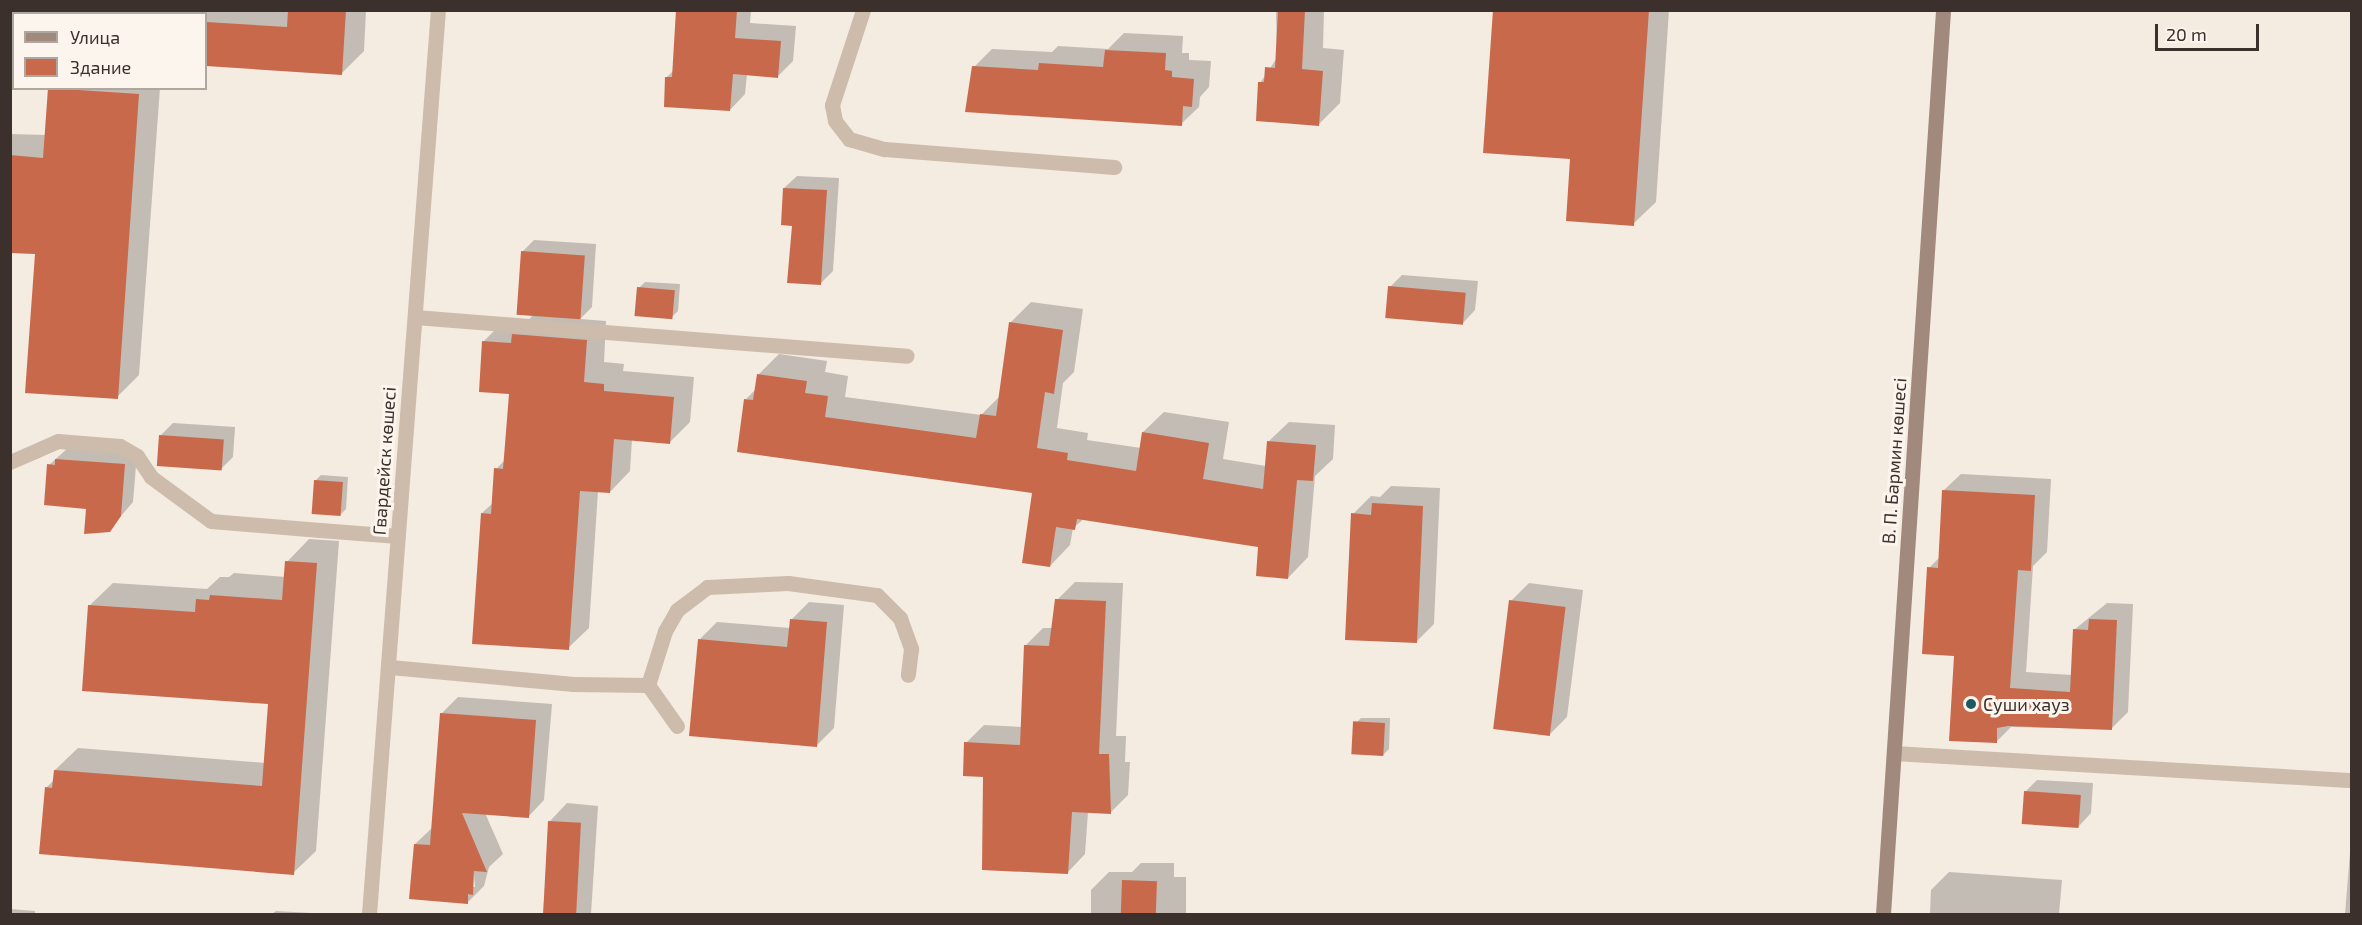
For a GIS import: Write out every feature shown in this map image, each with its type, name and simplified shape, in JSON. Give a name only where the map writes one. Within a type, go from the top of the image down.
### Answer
[{"type":"street","name":"Гвардейск көшесі","points":[[369,915],[390,667],[438,10]]},
{"type":"street","points":[[863,10],[832,105],[835,121],[849,140],[885,149],[1114,167]]},
{"type":"street","name":"В. П. Бармин көшесі","points":[[1883,915],[1943,10]]},
{"type":"street","points":[[415,317],[906,356]]},
{"type":"street","points":[[10,462],[58,441],[120,446],[137,456],[151,477],[211,521],[398,536]]},
{"type":"street","points":[[648,685],[664,631],[677,610],[707,587],[741,583],[788,582],[878,595],[900,618],[911,649],[908,675]]},
{"type":"street","points":[[390,667],[573,684],[648,685]]},
{"type":"street","points":[[648,685],[677,726]]},
{"type":"street","points":[[1894,753],[2352,780]]},
{"type":"building","points":[[288,10],[346,10],[342,75],[207,66],[207,22],[287,27]]},
{"type":"building","points":[[676,10],[737,10],[735,38],[781,41],[778,78],[733,74],[730,111],[664,107],[665,77],[672,77]]},
{"type":"building","points":[[1278,10],[1305,10],[1302,69],[1323,71],[1319,126],[1256,121],[1258,82],[1264,82],[1265,67],[1275,68]]},
{"type":"building","points":[[1493,10],[1649,10],[1634,226],[1566,221],[1570,159],[1483,153]]},
{"type":"building","points":[[1105,50],[1166,53],[1165,70],[1172,71],[1172,77],[1194,79],[1192,107],[1183,106],[1182,126],[965,112],[972,66],[1038,70],[1039,63],[1103,67]]},
{"type":"building","points":[[48,90],[139,94],[118,399],[25,393],[35,254],[10,253],[10,155],[43,158]]},
{"type":"building","points":[[783,188],[827,190],[821,285],[787,283],[792,226],[781,225]]},
{"type":"building","points":[[521,251],[585,255],[580,319],[517,315]]},
{"type":"building","points":[[1388,286],[1466,293],[1463,325],[1385,318]]},
{"type":"building","points":[[637,287],[675,290],[672,319],[634,316]]},
{"type":"building","points":[[1009,322],[1063,330],[1054,394],[1045,392],[1037,448],[1068,453],[1067,460],[1136,471],[1142,432],[1209,443],[1203,479],[1263,489],[1267,441],[1316,445],[1313,481],[1297,480],[1288,579],[1256,576],[1258,547],[1077,519],[1075,530],[1056,527],[1050,567],[1022,563],[1032,493],[737,452],[744,399],[753,400],[757,374],[807,381],[805,393],[828,396],[825,417],[976,438],[980,414],[996,416]]},
{"type":"building","points":[[512,334],[587,340],[584,382],[604,384],[604,391],[674,397],[670,444],[614,439],[610,493],[580,491],[569,650],[472,644],[481,513],[491,514],[494,468],[503,469],[509,394],[479,392],[482,341],[511,343]]},
{"type":"building","points":[[159,435],[224,440],[222,470],[157,466]]},
{"type":"building","points":[[55,459],[125,464],[121,516],[110,532],[84,534],[86,509],[44,505],[47,464],[55,465]]},
{"type":"building","points":[[314,480],[343,482],[341,516],[312,514]]},
{"type":"building","points":[[1942,490],[2035,495],[2031,571],[2018,570],[2010,688],[2070,692],[2073,629],[2088,630],[2089,619],[2117,620],[2112,730],[2008,726],[1997,728],[1997,743],[1949,741],[1954,656],[1922,654],[1927,567],[1938,568]]},
{"type":"building","points":[[1372,503],[1423,506],[1417,643],[1345,640],[1351,513],[1371,515]]},
{"type":"building","points":[[285,561],[317,563],[294,875],[39,854],[45,787],[52,788],[54,770],[262,786],[268,704],[82,691],[88,605],[195,612],[196,599],[209,600],[210,595],[282,600]]},
{"type":"building","points":[[1055,599],[1106,601],[1099,754],[1109,754],[1111,814],[1072,812],[1068,874],[982,870],[983,777],[963,776],[964,742],[1020,745],[1024,645],[1049,646]]},
{"type":"building","points":[[1509,600],[1566,607],[1550,736],[1493,729]]},
{"type":"building","points":[[790,619],[827,622],[817,747],[689,736],[698,639],[787,647]]},
{"type":"building","points":[[440,713],[536,720],[529,818],[462,813],[487,872],[474,871],[473,895],[468,894],[468,904],[409,899],[414,844],[430,845]]},
{"type":"building","points":[[1353,721],[1385,723],[1383,756],[1351,754]]},
{"type":"building","points":[[2024,791],[2081,795],[2079,828],[2022,824]]},
{"type":"building","points":[[548,821],[581,823],[576,914],[543,914]]},
{"type":"building","points":[[1122,880],[1157,881],[1156,914],[1121,914]]},
{"type":"place","name":"Суши хауз","points":[[1971,704]]}]
